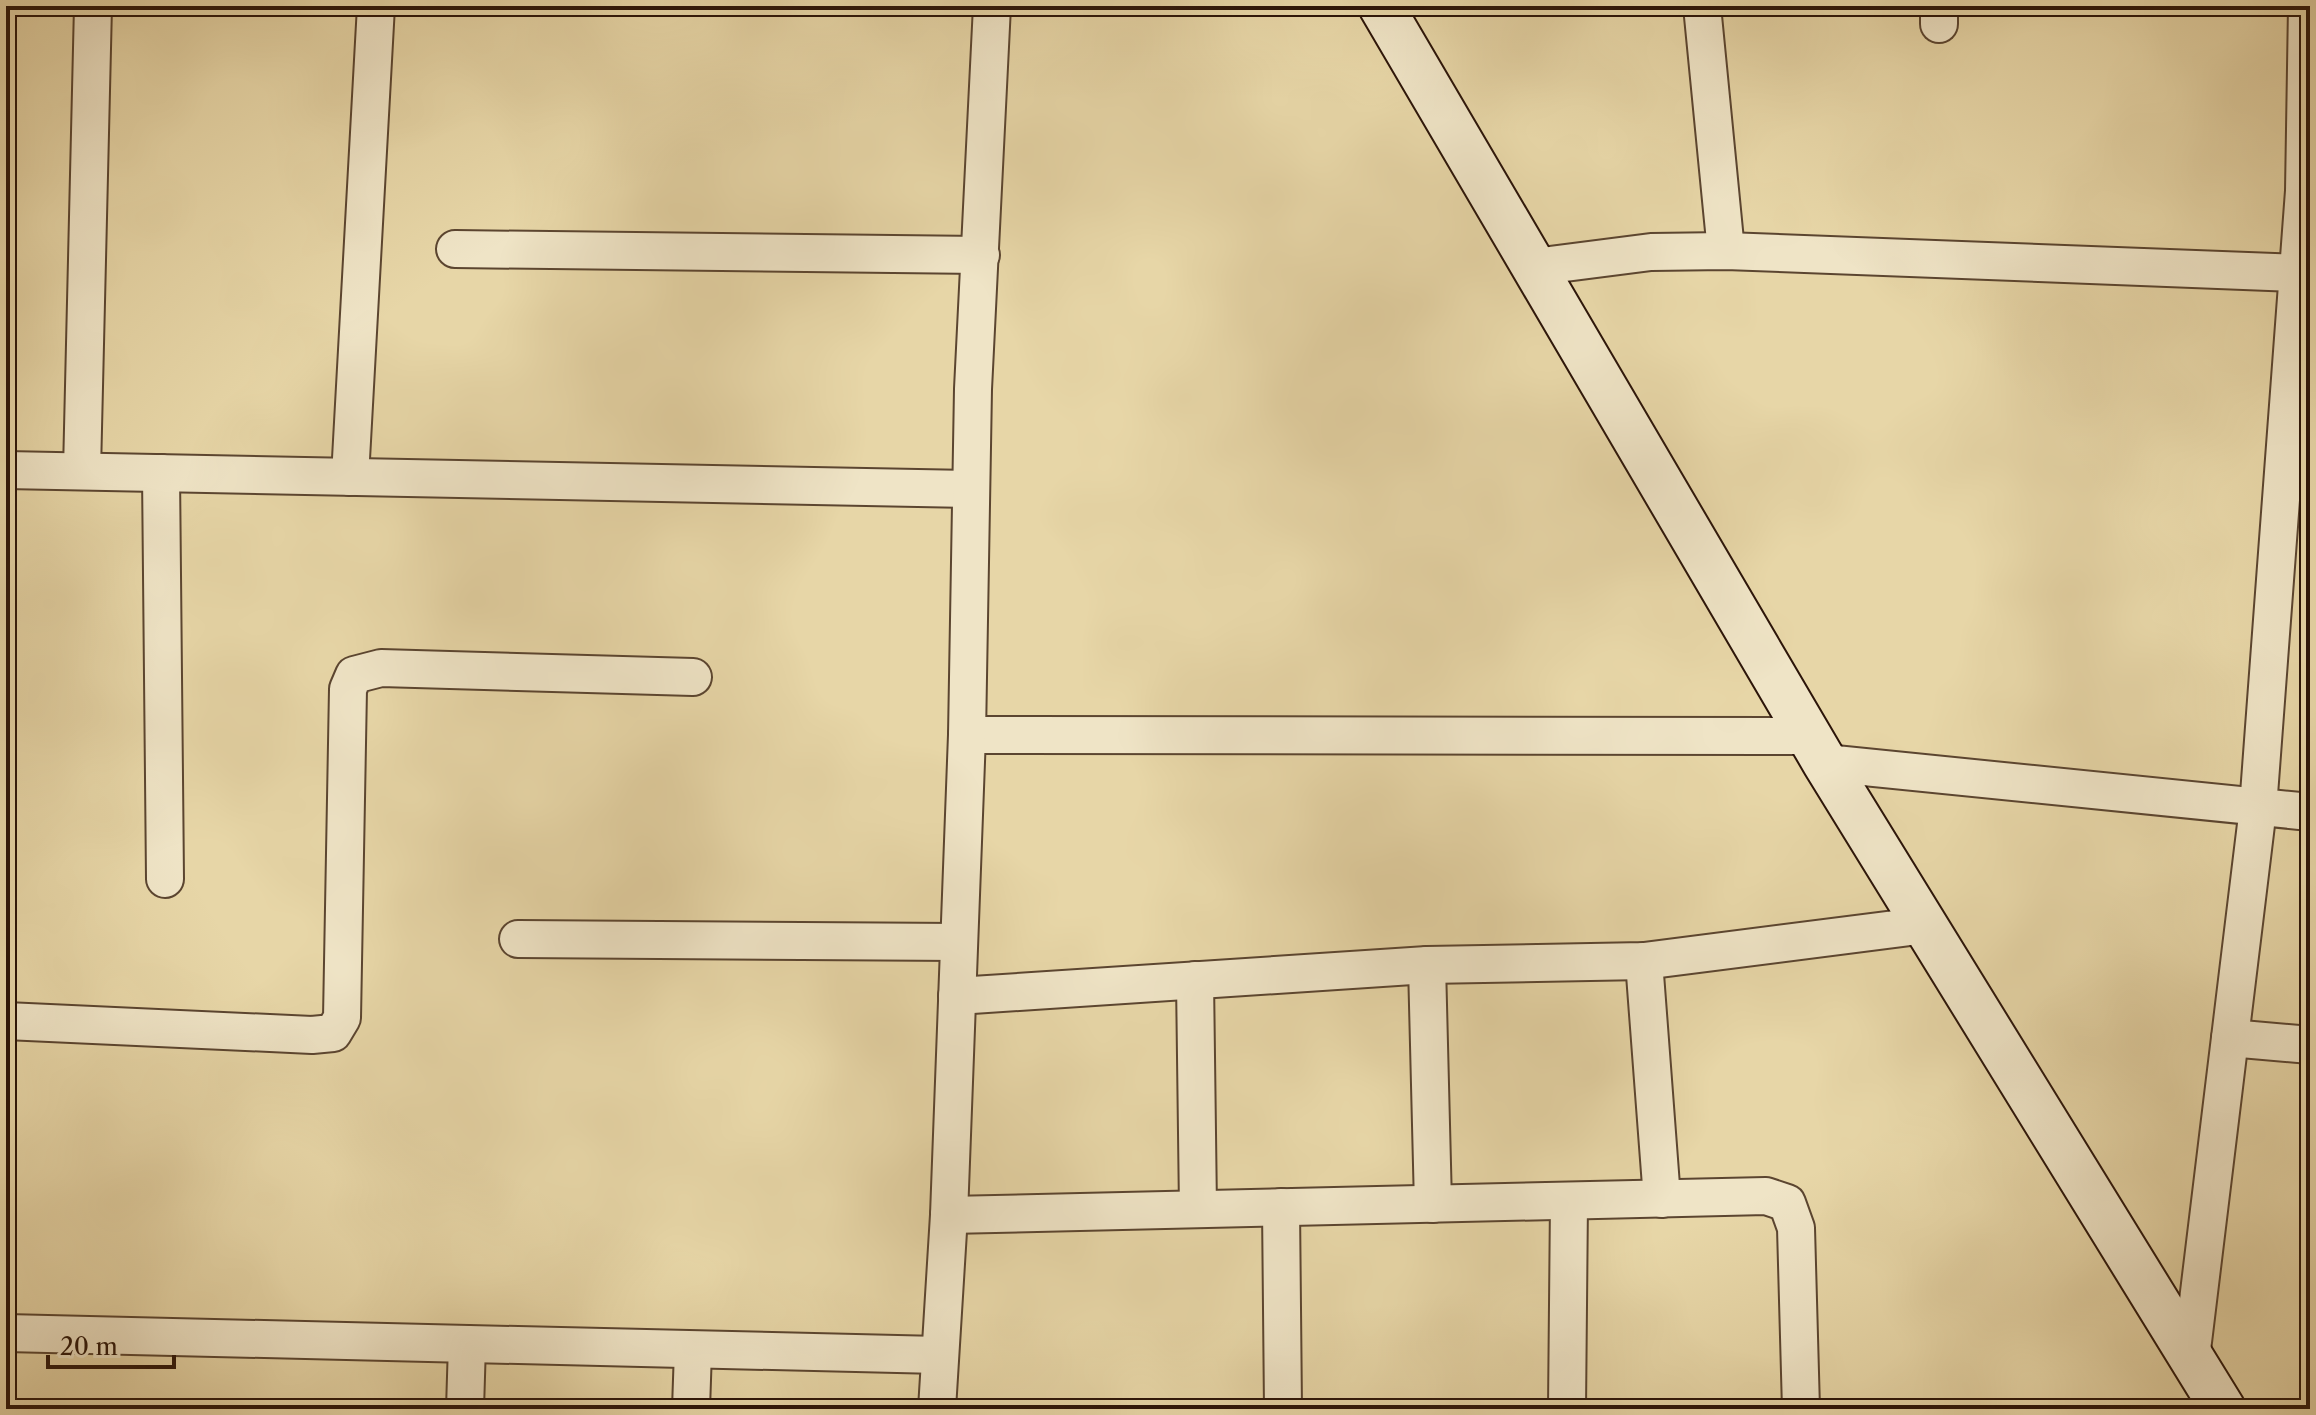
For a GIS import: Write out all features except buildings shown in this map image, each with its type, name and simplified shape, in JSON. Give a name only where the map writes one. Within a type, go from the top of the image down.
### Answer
[{"type":"street","points":[[82,471],[93,6]]},
{"type":"street","points":[[350,477],[376,6]]},
{"type":"street","points":[[937,1409],[949,1215],[967,735],[970,489],[992,6]]},
{"type":"street","points":[[1381,6],[1818,749],[2223,1409]]},
{"type":"street","points":[[1702,6],[1726,251]]},
{"type":"street","points":[[2191,1358],[2258,808],[2298,273],[2307,191],[2307,6]]},
{"type":"street","points":[[455,249],[981,255]]},
{"type":"street","points":[[1534,267],[1651,252],[1726,251],[2298,273]]},
{"type":"street","points":[[6,470],[970,489]]},
{"type":"street","points":[[161,473],[165,879]]},
{"type":"street","points":[[6,1021],[312,1035],[333,1033],[342,1018],[348,689],[354,675],[381,668],[693,677]]},
{"type":"street","points":[[967,735],[1818,749],[2258,808],[2310,812]]},
{"type":"street","points":[[957,996],[1427,965],[1644,961],[1926,925]]},
{"type":"street","points":[[518,939],[959,942]]},
{"type":"street","points":[[1644,961],[1662,1199]]},
{"type":"street","points":[[1427,965],[1433,1204]]},
{"type":"street","points":[[1195,980],[1198,1209]]},
{"type":"street","points":[[2230,1038],[2310,1045]]},
{"type":"street","points":[[949,1215],[1766,1196],[1787,1203],[1796,1228],[1801,1409]]},
{"type":"street","points":[[1567,1409],[1569,1201]]},
{"type":"street","points":[[1281,1207],[1283,1409]]},
{"type":"street","points":[[6,1333],[939,1355]]},
{"type":"street","points":[[465,1409],[467,1344]]},
{"type":"street","points":[[691,1409],[693,1350]]}]
